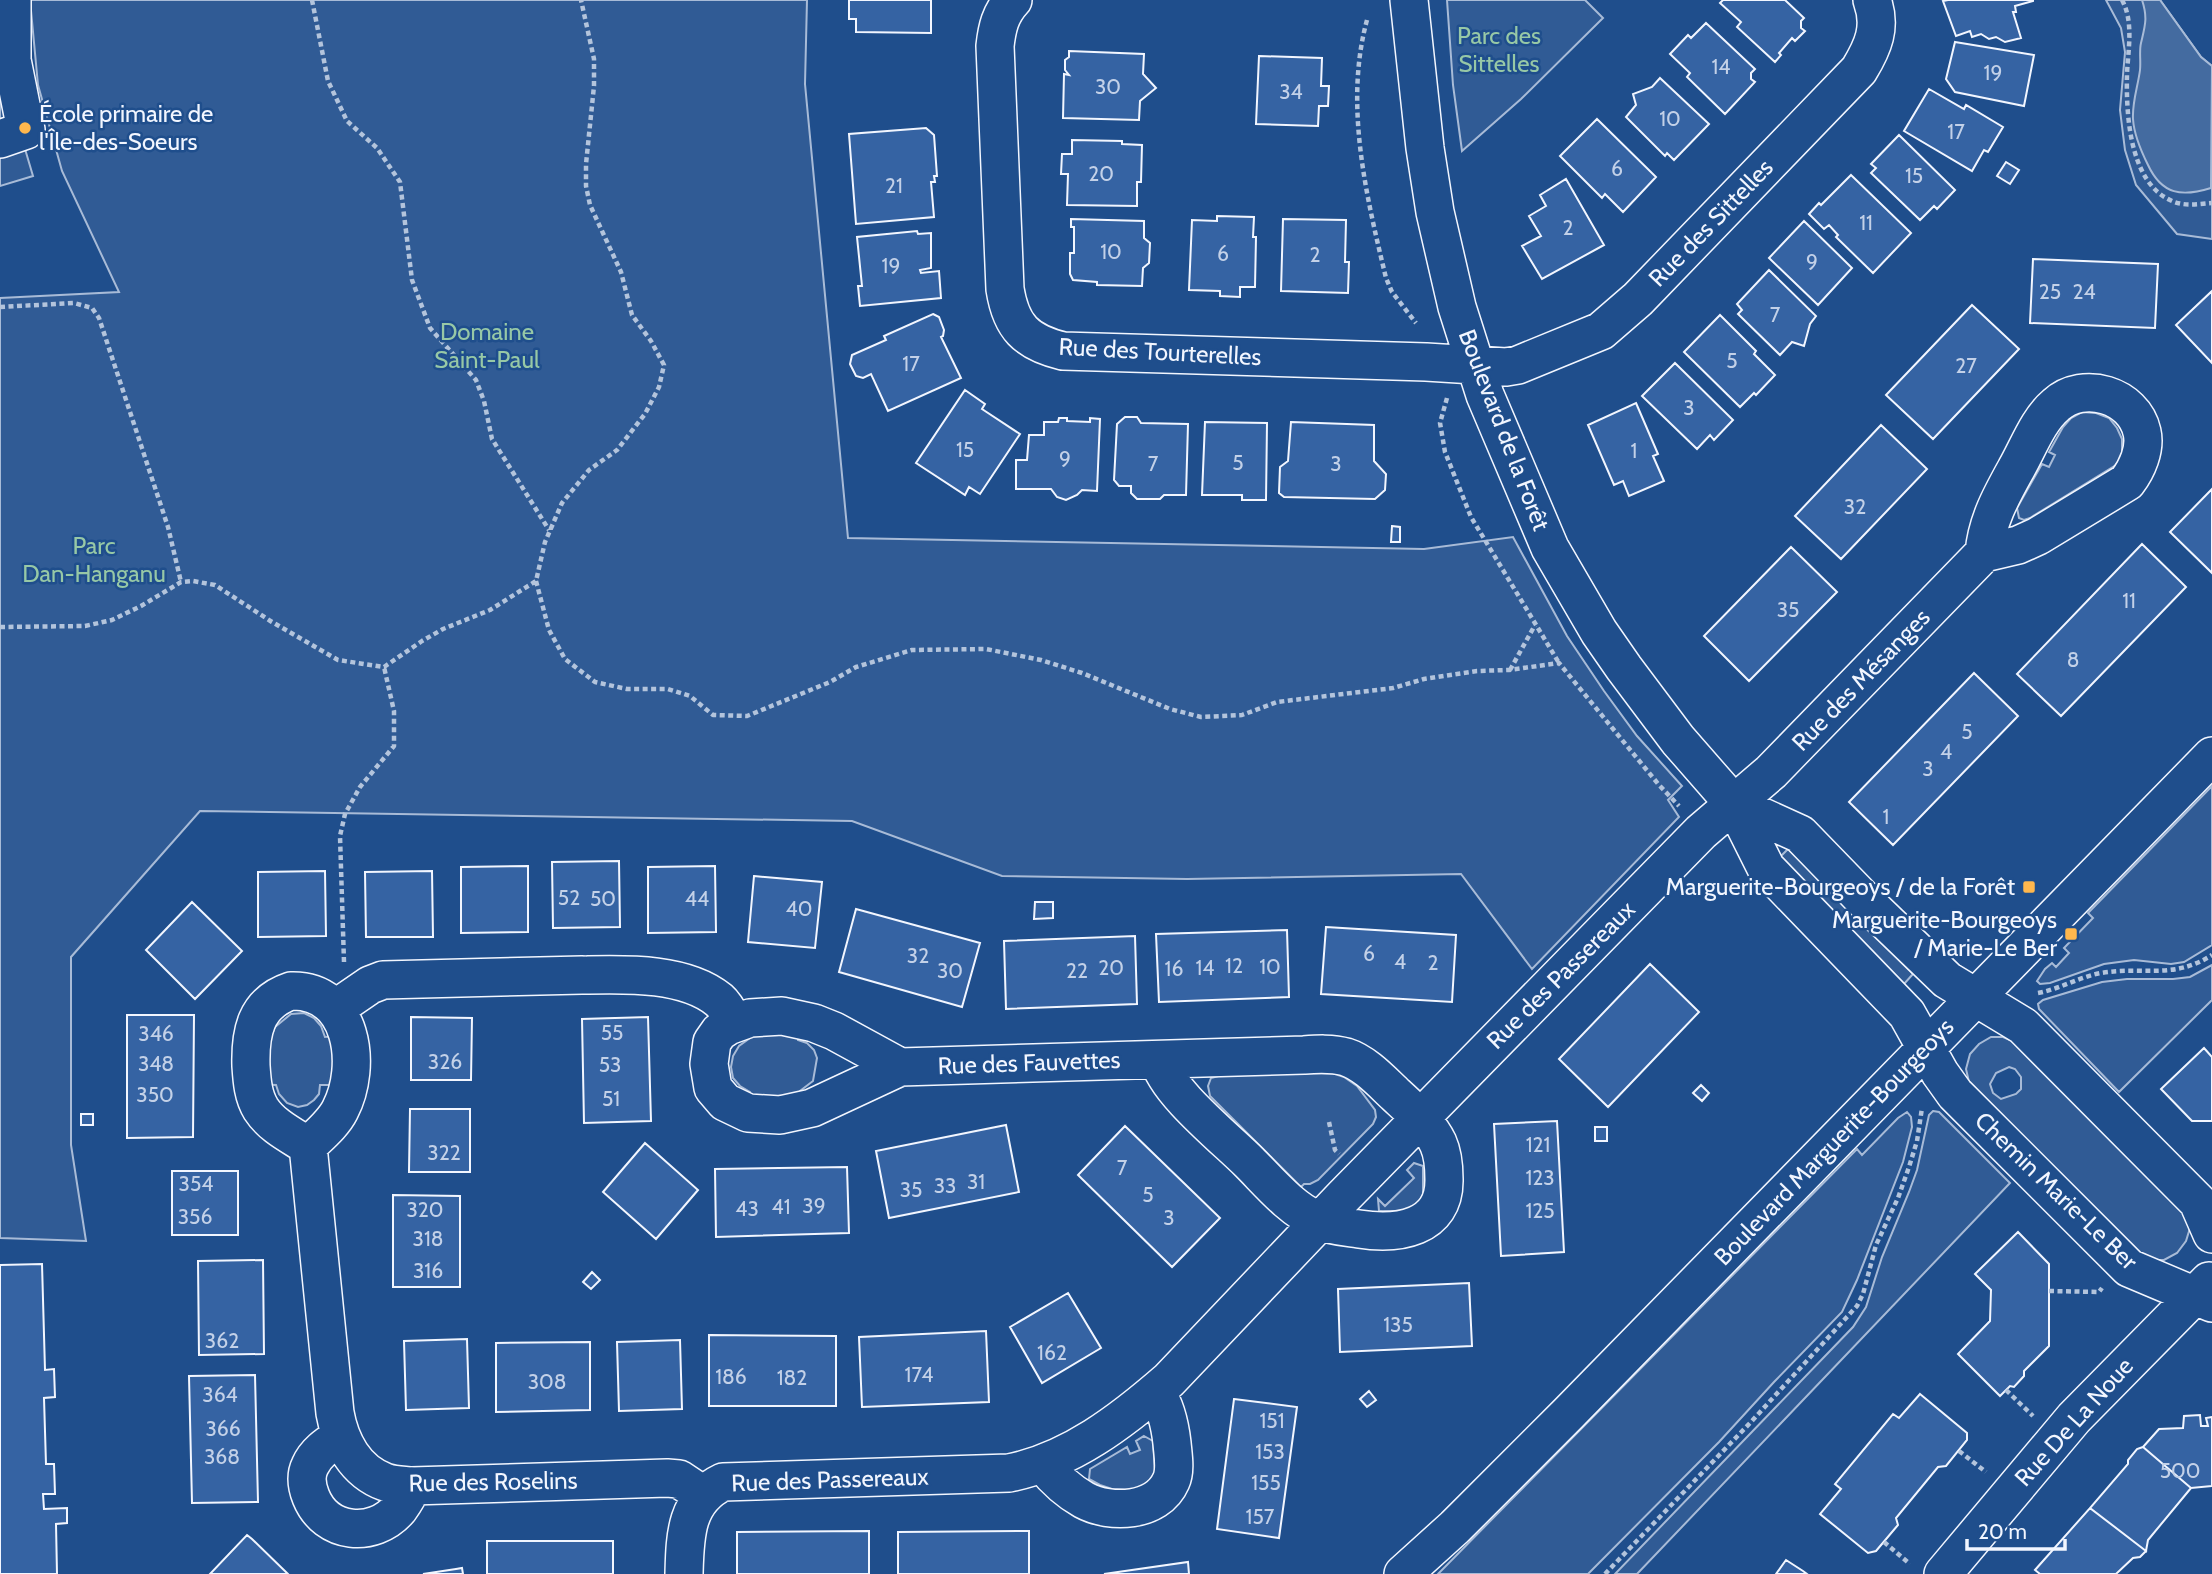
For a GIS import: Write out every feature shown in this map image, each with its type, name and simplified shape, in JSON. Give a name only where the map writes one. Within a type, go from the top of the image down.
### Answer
[{"type":"street","points":[[0,139],[26,130],[12,60],[12,0]]},
{"type":"street","name":"Rue des Tourterelles","points":[[1013,0],[998,25],[995,46],[1005,289],[1008,309],[1029,338],[1063,351],[1475,365]]},
{"type":"street","name":"Boulevard de la Forêt","points":[[1409,0],[1419,109],[1435,212],[1457,307],[1496,423],[1550,548],[1599,632],[1649,703],[1734,804],[1766,868],[1900,1006],[1926,1047]]},
{"type":"street","name":"Rue des Sittelles","points":[[1475,365],[1495,368],[1518,365],[1585,338],[1601,331],[1638,299],[1859,70],[1871,51],[1877,30],[1877,16],[1872,0]]},
{"type":"street","points":[[2087,392],[2104,393],[2119,401],[2132,413],[2142,432],[2142,452],[2127,482],[2038,536],[2018,545],[1984,553],[1985,537],[1999,500],[2045,417],[2057,403],[2087,392]]},
{"type":"street","name":"Rue des Mésanges","points":[[1734,804],[1771,772],[1984,553]]},
{"type":"street","name":"Boulevard Marguerite-Bourgeoys","points":[[1403,1574],[1455,1527],[2212,755]]},
{"type":"street","name":"Boulevard de la Forêt","points":[[1734,804],[1800,834],[1947,980],[1976,997]]},
{"type":"street","name":"Rue des Passereaux","points":[[684,1574],[687,1531],[692,1514],[703,1495],[723,1482],[1009,1473],[1043,1464],[1104,1431],[1156,1392],[1701,832],[1734,804]]},
{"type":"street","points":[[335,1009],[370,985],[383,980],[630,974],[686,984],[705,991],[720,1001],[734,1023],[759,1017],[797,1018],[834,1031],[900,1067]]},
{"type":"street","points":[[291,991],[315,993],[335,1009],[349,1041],[350,1074],[340,1110],[308,1146],[268,1119],[255,1098],[251,1063],[251,1041],[258,1016],[264,1007],[281,994],[291,991]]},
{"type":"street","points":[[1976,997],[2023,1026],[2052,1055],[2198,1202],[2212,1234]]},
{"type":"street","name":"Rue des Fauvettes","points":[[734,1023],[719,1032],[712,1042],[710,1078],[717,1095],[724,1102],[748,1113],[780,1115],[801,1112],[900,1067],[1317,1054],[1348,1057],[1372,1074],[1420,1119]]},
{"type":"street","name":"Chemin Marie-Le Ber","points":[[1926,1047],[1955,1094],[2129,1268],[2206,1292]]},
{"type":"street","points":[[1159,1060],[1165,1076],[1187,1101],[1283,1196],[1306,1215],[1320,1222],[1370,1231],[1391,1231],[1416,1226],[1432,1214],[1443,1198],[1443,1157],[1437,1141],[1420,1119]]},
{"type":"street","name":"Rue des Roselins","points":[[308,1146],[335,1413],[341,1437],[364,1470],[384,1482],[412,1486],[679,1479],[703,1495]]},
{"type":"street","name":"Rue De La Noue","points":[[1927,1569],[2074,1418],[2206,1292]]},
{"type":"street","points":[[1043,1464],[1066,1488],[1098,1506],[1132,1508],[1158,1498],[1171,1480],[1173,1466],[1168,1419],[1156,1392]]},
{"type":"street","points":[[341,1437],[316,1456],[307,1475],[307,1485],[315,1506],[332,1524],[352,1529],[383,1522],[399,1509],[412,1486]]},
{"type":"street","name":"Boulevard Marguerite-Bourgeoys","points":[[1417,1574],[1455,1527]]},
{"type":"path","points":[[312,0],[328,81],[347,121],[377,148],[400,183],[412,280],[430,328],[476,380],[484,401],[492,439],[550,531]]},
{"type":"path","points":[[581,0],[594,59],[586,164],[586,186],[590,205],[621,272],[632,315],[664,365],[659,387],[645,414],[617,450],[589,470],[562,503],[550,531],[536,581],[549,630],[565,659],[595,682],[626,689],[668,689],[690,696],[713,715],[747,716],[830,682],[856,667],[912,650],[986,649],[1041,660],[1082,673],[1170,709],[1200,717],[1242,715],[1277,702],[1392,688],[1450,675],[1559,663]]},
{"type":"path","points":[[2122,0],[2130,26],[2127,93],[2131,135],[2138,163],[2144,176],[2169,200],[2186,205],[2212,203]]},
{"type":"path","points":[[1367,20],[1360,55],[1358,117],[1364,183],[1386,278],[1392,292],[1416,323]]},
{"type":"path","points":[[0,307],[74,303],[92,309],[99,318],[168,527],[181,582]]},
{"type":"path","points":[[1447,398],[1440,423],[1445,452],[1471,517],[1559,663],[1659,785],[1682,808]]},
{"type":"path","points":[[0,627],[85,626],[112,620],[181,582],[193,581],[215,585],[338,660],[384,667],[443,629],[490,610],[536,581]]},
{"type":"path","points":[[1509,670],[1535,625]]},
{"type":"path","points":[[344,971],[340,836],[345,814],[360,787],[394,746],[394,711],[384,667]]},
{"type":"path","points":[[2033,994],[2055,990],[2098,974],[2135,970],[2174,971],[2189,967],[2212,955]]},
{"type":"path","name":"Boulevard Marguerite-Bourgeoys","points":[[1605,1574],[1750,1423],[1857,1306],[1876,1245],[1909,1167],[1917,1141],[1922,1106]]},
{"type":"path","points":[[1329,1122],[1335,1150]]},
{"type":"path","points":[[2049,1291],[2099,1292],[2105,1285]]},
{"type":"path","points":[[2006,1390],[2034,1418]]},
{"type":"path","points":[[1959,1451],[1986,1473]]},
{"type":"path","points":[[1884,1542],[1927,1569]]},
{"type":"shaded area","name":"Domaine Saint-Paul","points":[[30,0],[807,0],[805,84],[848,538],[1424,549],[1513,537],[1567,636],[1604,691],[1637,736],[1682,786],[1668,800],[1679,817],[1532,969],[1461,874],[1187,879],[1002,876],[852,821],[200,811],[71,957],[71,1145],[86,1241],[0,1238],[0,298],[119,292],[62,171],[38,85]]},
{"type":"shaded area","name":"Parc des Sittelles","points":[[1447,0],[1585,0],[1603,18],[1521,99],[1462,151],[1453,85]]},
{"type":"shaded area","points":[[2106,0],[2160,0],[2201,57],[2212,66],[2212,239],[2177,234],[2136,185],[2125,150],[2120,110],[2125,52],[2121,28]]},
{"type":"shaded area","points":[[2142,0],[2160,0],[2201,57],[2212,66],[2211,188],[2182,193],[2166,188],[2154,175],[2138,143],[2133,113],[2145,22]]},
{"type":"shaded area","points":[[0,48],[33,176],[0,186]]},
{"type":"shaded area","points":[[2082,412],[2109,418],[2122,439],[2122,455],[2116,465],[2030,518],[2019,518],[2017,508],[2042,464],[2049,467],[2055,455],[2049,452],[2063,427],[2071,418]]},
{"type":"shaded area","points":[[2212,786],[2212,945],[2184,962],[2171,964],[2134,960],[2104,964],[2040,984],[2037,981],[2045,969],[2052,963],[2056,967],[2069,953],[2064,948],[2093,918],[2088,913]]},
{"type":"shaded area","points":[[1788,849],[1913,974],[1904,984],[1779,858]]},
{"type":"shaded area","points":[[2212,965],[2212,1000],[2119,1092],[2039,1009],[2038,1004],[2043,1000],[2102,982],[2190,977]]},
{"type":"shaded area","points":[[304,1013],[314,1018],[321,1026],[325,1037],[348,1035],[348,1085],[320,1085],[319,1094],[314,1100],[298,1107],[287,1103],[279,1094],[276,1085],[252,1084],[275,1027],[291,1014]]},
{"type":"shaded area","points":[[750,1018],[798,1018],[798,1040],[807,1043],[817,1058],[813,1081],[800,1091],[801,1112],[751,1113],[750,1092],[733,1078],[731,1067],[739,1046],[750,1038]]},
{"type":"shaded area","points":[[1991,1037],[2003,1037],[2017,1043],[2186,1215],[2190,1228],[2186,1241],[2177,1253],[2164,1260],[2148,1260],[2134,1252],[1969,1082],[1966,1069],[1970,1054],[1979,1044]],"holes":[[[2009,1067],[2015,1069],[2021,1077],[2021,1089],[2016,1094],[2001,1099],[1993,1093],[1990,1084],[1996,1073]]]},
{"type":"shaded area","points":[[1332,1073],[1357,1086],[1375,1110],[1376,1117],[1373,1124],[1318,1180],[1301,1187],[1210,1096],[1208,1086],[1211,1078],[1226,1074]]},
{"type":"shaded area","points":[[1933,1111],[1939,1112],[2010,1183],[1637,1574],[1615,1574],[1853,1327],[1866,1307],[1882,1257],[1909,1192],[1917,1170],[1929,1115]]},
{"type":"shaded area","points":[[1907,1112],[1911,1117],[1912,1127],[1903,1162],[1842,1312],[1719,1442],[1588,1574],[1438,1574],[1857,1149],[1862,1155]]},
{"type":"shaded area","points":[[1414,1163],[1423,1166],[1423,1200],[1408,1211],[1379,1211],[1378,1199],[1385,1206],[1414,1178],[1407,1170]]},
{"type":"shaded area","points":[[1144,1436],[1153,1441],[1155,1472],[1141,1488],[1112,1489],[1089,1479],[1090,1469],[1127,1447],[1130,1454],[1140,1450],[1136,1441]]},
{"type":"building","points":[[849,0],[931,0],[931,33],[856,32],[856,19],[849,19]]},
{"type":"building","points":[[1723,0],[1785,0],[1804,18],[1801,28],[1805,31],[1795,41],[1792,38],[1775,62],[1737,27],[1741,22],[1720,3]]},
{"type":"building","points":[[1943,1],[2033,1],[2015,6],[2016,12],[2013,12],[2021,38],[2005,42],[1996,37],[1989,39],[1981,34],[1972,37],[1970,31],[1956,36]]},
{"type":"building","points":[[1706,23],[1755,69],[1751,73],[1751,79],[1755,82],[1725,114],[1687,77],[1690,73],[1670,54],[1688,35],[1691,38]]},
{"type":"building","points":[[1955,42],[2034,55],[2024,106],[1955,92],[1946,79]]},
{"type":"building","points":[[1069,51],[1144,54],[1143,74],[1156,88],[1140,101],[1139,120],[1063,118],[1064,74],[1069,75],[1065,70],[1065,60],[1069,57]]},
{"type":"building","points":[[1259,56],[1322,58],[1321,86],[1329,86],[1328,106],[1319,106],[1318,126],[1256,124]]},
{"type":"building","points":[[1660,78],[1709,124],[1674,160],[1667,153],[1665,156],[1626,117],[1636,105],[1633,94],[1652,87]]},
{"type":"building","points":[[1929,89],[1964,109],[1966,105],[2003,127],[1988,152],[1984,150],[1972,171],[1904,131]]},
{"type":"building","points":[[1597,119],[1656,177],[1623,212],[1605,194],[1602,198],[1560,156]]},
{"type":"building","points":[[926,128],[934,135],[937,176],[934,176],[935,182],[931,182],[934,217],[856,224],[849,134]]},
{"type":"building","points":[[1899,135],[1955,190],[1937,209],[1934,206],[1920,220],[1871,173],[1876,168],[1871,164]]},
{"type":"building","points":[[1072,140],[1122,141],[1122,144],[1142,145],[1137,206],[1067,205],[1068,174],[1061,174],[1062,154],[1072,154]]},
{"type":"building","points":[[2006,162],[2019,170],[2010,184],[1997,176]]},
{"type":"building","points":[[1851,175],[1911,233],[1873,273],[1836,237],[1838,235],[1829,225],[1824,229],[1809,214]]},
{"type":"building","points":[[1566,179],[1604,245],[1542,279],[1522,246],[1541,236],[1529,216],[1546,206],[1540,195]]},
{"type":"building","points":[[1217,216],[1254,217],[1255,287],[1240,287],[1240,297],[1220,296],[1220,291],[1189,290],[1192,220],[1217,221]]},
{"type":"building","points":[[1071,219],[1144,221],[1144,238],[1150,243],[1149,263],[1143,268],[1142,286],[1097,285],[1097,282],[1073,280],[1070,274],[1070,253],[1074,253],[1074,227],[1071,227]]},
{"type":"building","points":[[1283,219],[1346,220],[1345,262],[1349,262],[1348,293],[1281,291]]},
{"type":"building","points":[[1804,221],[1852,268],[1818,305],[1769,258]]},
{"type":"building","points":[[917,231],[918,234],[931,233],[931,268],[920,270],[921,273],[939,271],[941,298],[860,306],[858,286],[862,286],[857,237]]},
{"type":"building","points":[[2033,259],[2158,264],[2155,328],[2030,323]]},
{"type":"building","points":[[1769,270],[1816,316],[1810,324],[1804,346],[1792,342],[1780,355],[1738,314],[1742,310],[1737,304]]},
{"type":"building","points":[[2212,291],[2212,363],[2176,325]]},
{"type":"building","points":[[1972,305],[2019,349],[1933,439],[1886,395]]},
{"type":"building","points":[[933,314],[939,317],[944,330],[941,337],[961,378],[888,411],[871,374],[863,378],[856,376],[850,364],[852,355],[886,340],[884,336]]},
{"type":"building","points":[[1720,315],[1756,351],[1754,354],[1775,375],[1740,407],[1684,352]]},
{"type":"building","points":[[1675,363],[1733,420],[1714,440],[1710,435],[1697,449],[1642,396]]},
{"type":"building","points":[[965,390],[985,404],[982,409],[1020,434],[980,494],[969,487],[965,495],[916,463]]},
{"type":"building","points":[[1636,403],[1658,454],[1653,456],[1664,481],[1629,496],[1623,481],[1614,485],[1588,425]]},
{"type":"building","points":[[1125,417],[1137,417],[1141,423],[1188,424],[1186,495],[1137,499],[1131,493],[1131,486],[1119,486],[1114,480],[1117,424]]},
{"type":"building","points":[[1059,418],[1090,422],[1090,418],[1100,419],[1097,491],[1082,490],[1066,500],[1057,497],[1051,489],[1016,489],[1016,460],[1027,460],[1029,435],[1044,435],[1044,422],[1058,422]]},
{"type":"building","points":[[1205,422],[1267,423],[1266,500],[1242,500],[1242,495],[1202,495]]},
{"type":"building","points":[[1291,422],[1374,425],[1374,461],[1386,474],[1385,490],[1375,499],[1284,497],[1279,493],[1280,467],[1288,461]]},
{"type":"building","points":[[1881,425],[1927,469],[1841,559],[1795,516]]},
{"type":"building","points":[[2212,489],[2212,573],[2170,532]]},
{"type":"building","points":[[1392,526],[1400,527],[1400,542],[1391,542]]},
{"type":"building","points":[[2142,544],[2186,587],[2061,716],[2017,674]]},
{"type":"building","points":[[1791,547],[1837,592],[1749,681],[1704,636]]},
{"type":"building","points":[[1974,673],[2018,716],[1893,845],[1849,802]]},
{"type":"building","points":[[619,861],[620,927],[553,928],[552,862]]},
{"type":"building","points":[[528,866],[528,932],[461,933],[461,867]]},
{"type":"building","points":[[715,866],[716,932],[648,933],[648,867]]},
{"type":"building","points":[[325,871],[326,936],[258,937],[258,872]]},
{"type":"building","points":[[432,871],[433,937],[366,937],[365,872]]},
{"type":"building","points":[[754,876],[822,882],[815,948],[748,942]]},
{"type":"building","points":[[192,902],[242,951],[195,999],[146,950]]},
{"type":"building","points":[[1035,902],[1053,902],[1053,918],[1034,919]]},
{"type":"building","points":[[856,909],[980,943],[962,1007],[839,972]]},
{"type":"building","points":[[1326,927],[1456,935],[1452,1002],[1321,994]]},
{"type":"building","points":[[1287,930],[1289,997],[1159,1002],[1156,934]]},
{"type":"building","points":[[1135,936],[1137,1004],[1006,1009],[1004,941]]},
{"type":"building","points":[[1650,964],[1699,1012],[1608,1107],[1559,1059]]},
{"type":"building","points":[[127,1015],[194,1015],[193,1137],[127,1138]]},
{"type":"building","points":[[411,1017],[472,1018],[471,1080],[411,1080]]},
{"type":"building","points":[[648,1017],[651,1121],[584,1123],[582,1019]]},
{"type":"building","points":[[2204,1048],[2212,1057],[2212,1121],[2192,1121],[2161,1089]]},
{"type":"building","points":[[1701,1085],[1709,1093],[1702,1101],[1693,1093]]},
{"type":"building","points":[[410,1109],[470,1109],[470,1172],[409,1172]]},
{"type":"building","points":[[81,1114],[93,1114],[93,1125],[81,1125]]},
{"type":"building","points":[[1557,1121],[1564,1252],[1501,1256],[1494,1124]]},
{"type":"building","points":[[1006,1125],[1019,1192],[889,1218],[876,1151]]},
{"type":"building","points":[[1125,1126],[1220,1218],[1172,1267],[1078,1175]]},
{"type":"building","points":[[1595,1127],[1607,1127],[1607,1141],[1595,1141]]},
{"type":"building","points":[[645,1143],[698,1190],[656,1239],[603,1192]]},
{"type":"building","points":[[847,1167],[849,1233],[716,1237],[715,1169]]},
{"type":"building","points":[[172,1171],[238,1171],[238,1235],[172,1235]]},
{"type":"building","points":[[393,1195],[460,1196],[460,1287],[393,1287]]},
{"type":"building","points":[[2018,1232],[2049,1264],[2049,1346],[2024,1371],[2024,1376],[2014,1387],[2010,1386],[2000,1396],[1958,1354],[1990,1321],[1991,1290],[1975,1274]]},
{"type":"building","points":[[263,1260],[264,1354],[199,1355],[198,1261]]},
{"type":"building","points":[[42,1264],[45,1370],[54,1369],[55,1397],[44,1398],[46,1464],[54,1464],[55,1494],[43,1494],[44,1509],[67,1508],[67,1523],[56,1524],[57,1574],[0,1574],[0,1265]]},
{"type":"building","points":[[592,1272],[600,1280],[591,1289],[583,1282]]},
{"type":"building","points":[[1469,1283],[1472,1346],[1340,1352],[1338,1289]]},
{"type":"building","points":[[1068,1293],[1101,1348],[1042,1383],[1010,1327]]},
{"type":"building","points":[[986,1331],[989,1402],[862,1407],[859,1337]]},
{"type":"building","points":[[709,1335],[836,1336],[836,1406],[709,1406]]},
{"type":"building","points":[[467,1339],[469,1408],[406,1410],[404,1341]]},
{"type":"building","points":[[680,1340],[682,1409],[619,1411],[617,1342]]},
{"type":"building","points":[[590,1342],[590,1410],[496,1412],[496,1343]]},
{"type":"building","points":[[255,1375],[258,1502],[192,1503],[189,1376]]},
{"type":"building","points":[[1369,1391],[1376,1400],[1367,1407],[1360,1399]]},
{"type":"building","points":[[1920,1394],[1967,1433],[1967,1440],[1946,1466],[1938,1467],[1896,1518],[1898,1525],[1876,1551],[1868,1553],[1820,1514],[1841,1489],[1835,1484],[1893,1414],[1899,1418]]},
{"type":"building","points":[[1234,1399],[1297,1407],[1279,1538],[1217,1529]]},
{"type":"building","points":[[2200,1415],[2201,1426],[2208,1426],[2206,1418],[2212,1417],[2212,1486],[2191,1488],[2143,1447],[2159,1429],[2183,1428],[2184,1416]]},
{"type":"building","points":[[2143,1447],[2191,1488],[2148,1540],[2146,1551],[2090,1508],[2128,1464],[2137,1449]]},
{"type":"building","points":[[2090,1508],[2146,1551],[2140,1557],[2133,1558],[2116,1574],[2040,1574],[2035,1570]]},
{"type":"building","points":[[869,1531],[869,1574],[737,1574],[737,1532]]},
{"type":"building","points":[[1029,1531],[1029,1574],[898,1574],[898,1532]]},
{"type":"building","points":[[247,1535],[252,1539],[288,1574],[210,1574]]},
{"type":"building","points":[[487,1541],[613,1541],[613,1574],[487,1574]]},
{"type":"building","points":[[1786,1560],[1803,1571],[1807,1574],[1776,1574]]},
{"type":"building","points":[[1188,1562],[1189,1574],[1104,1574]]},
{"type":"building","points":[[462,1568],[463,1574],[423,1574],[456,1569]]},
{"type":"place","name":"École primaire de l'Île-des-Soeurs","points":[[25,128]]},
{"type":"place","name":"Marguerite-Bourgeoys / de la Forêt","points":[[2029,887]]},
{"type":"place","name":"Marguerite-Bourgeoys / Marie-Le Ber","points":[[2071,934]]},
{"type":"park label","name":"Parc Dan-Hanganu","points":[[94,560]]}]
